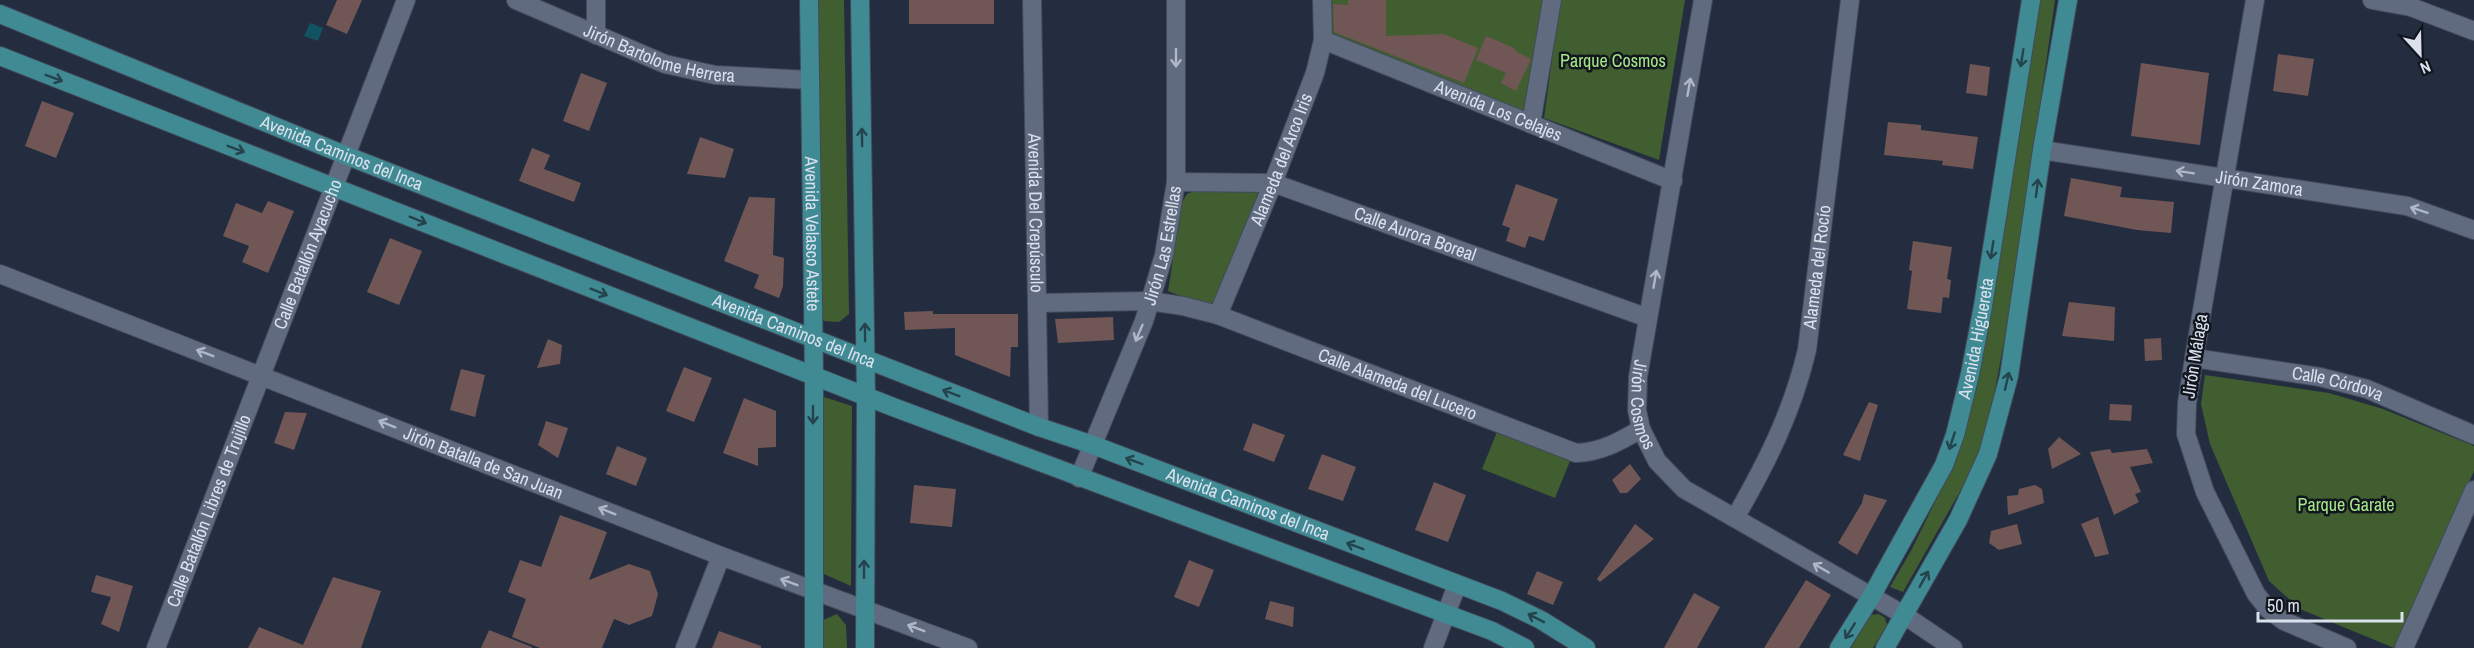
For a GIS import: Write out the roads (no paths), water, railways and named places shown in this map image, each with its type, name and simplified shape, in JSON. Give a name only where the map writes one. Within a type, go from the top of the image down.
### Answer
[{"type":"main road","name":"Avenida Velasco Astete","points":[[809,0],[814,376],[814,648]]},
{"type":"main road","points":[[860,0],[866,359],[865,648]]},
{"type":"main road","name":"Avenida Higuereta","points":[[1839,648],[1871,597],[1944,465],[1955,435],[1983,306],[2031,0]]},
{"type":"main road","name":"Avenida Higuereta","points":[[1885,648],[1958,520],[1988,454],[2008,376],[2042,150],[2068,0]]},
{"type":"main road","name":"Avenida Caminos del Inca","points":[[0,14],[345,155],[1039,427],[1093,445],[1502,601],[1532,615],[1586,648]]},
{"type":"main road","name":"Avenida Caminos del Inca","points":[[0,57],[866,397],[1492,631],[1525,648]]},
{"type":"street","name":"Calle Batallón Ayacucho","points":[[260,374],[406,0]]},
{"type":"street","name":"Jirón Bartolome Herrera","points":[[516,0],[675,66],[715,75],[809,80]]},
{"type":"street","points":[[596,0],[596,35]]},
{"type":"street","name":"Avenida Del Crepúsculo","points":[[1032,0],[1039,427]]},
{"type":"street","name":"Jirón Las Estrellas","points":[[1080,478],[1144,321],[1164,255],[1176,182],[1176,0]]},
{"type":"street","name":"Alameda del Arco Iris","points":[[1218,315],[1273,183],[1315,73],[1323,40],[1322,0]]},
{"type":"street","points":[[1531,124],[1552,0]]},
{"type":"street","name":"Jirón Cosmos","points":[[1703,0],[1638,377],[1637,410],[1641,429],[1657,461],[1684,489],[1904,615],[1953,648]]},
{"type":"street","name":"Alameda del Rocío","points":[[1735,518],[1779,436],[1799,382],[1807,350],[1850,0]]},
{"type":"street","name":"Jirón Málaga","points":[[2255,0],[2194,358],[2187,403],[2186,435],[2205,492],[2256,594],[2268,609],[2284,621],[2347,648]]},
{"type":"street","points":[[2372,0],[2411,7],[2474,31]]},
{"type":"street","name":"Avenida Los Celajes","points":[[1323,40],[1673,181]]},
{"type":"street","name":"Jirón Zamora","points":[[2042,150],[2407,206],[2474,230]]},
{"type":"street","name":"Calle Aurora Boreal","points":[[1176,182],[1273,183],[1648,318]]},
{"type":"street","name":"Jirón Batalla de San Juan","points":[[0,274],[721,556],[969,648]]},
{"type":"street","name":"Calle Alameda del Lucero","points":[[1037,303],[1149,302],[1183,306],[1218,315],[1576,453],[1595,452],[1641,429]]},
{"type":"street","name":"Calle Córdova","points":[[2194,358],[2320,376],[2367,389],[2474,435]]},
{"type":"street","name":"Calle Batallón Libres de Trujillo","points":[[156,648],[260,374]]},
{"type":"street","points":[[2404,648],[2474,490]]},
{"type":"street","points":[[686,648],[721,556]]},
{"type":"street","points":[[1433,648],[1457,585]]},
{"type":"water","points":[[310,23],[323,28],[318,41],[304,36]]},
{"type":"park label","name":"Parque Cosmos","points":[[1613,61]]},
{"type":"park label","name":"Parque Garate","points":[[2346,505]]}]
